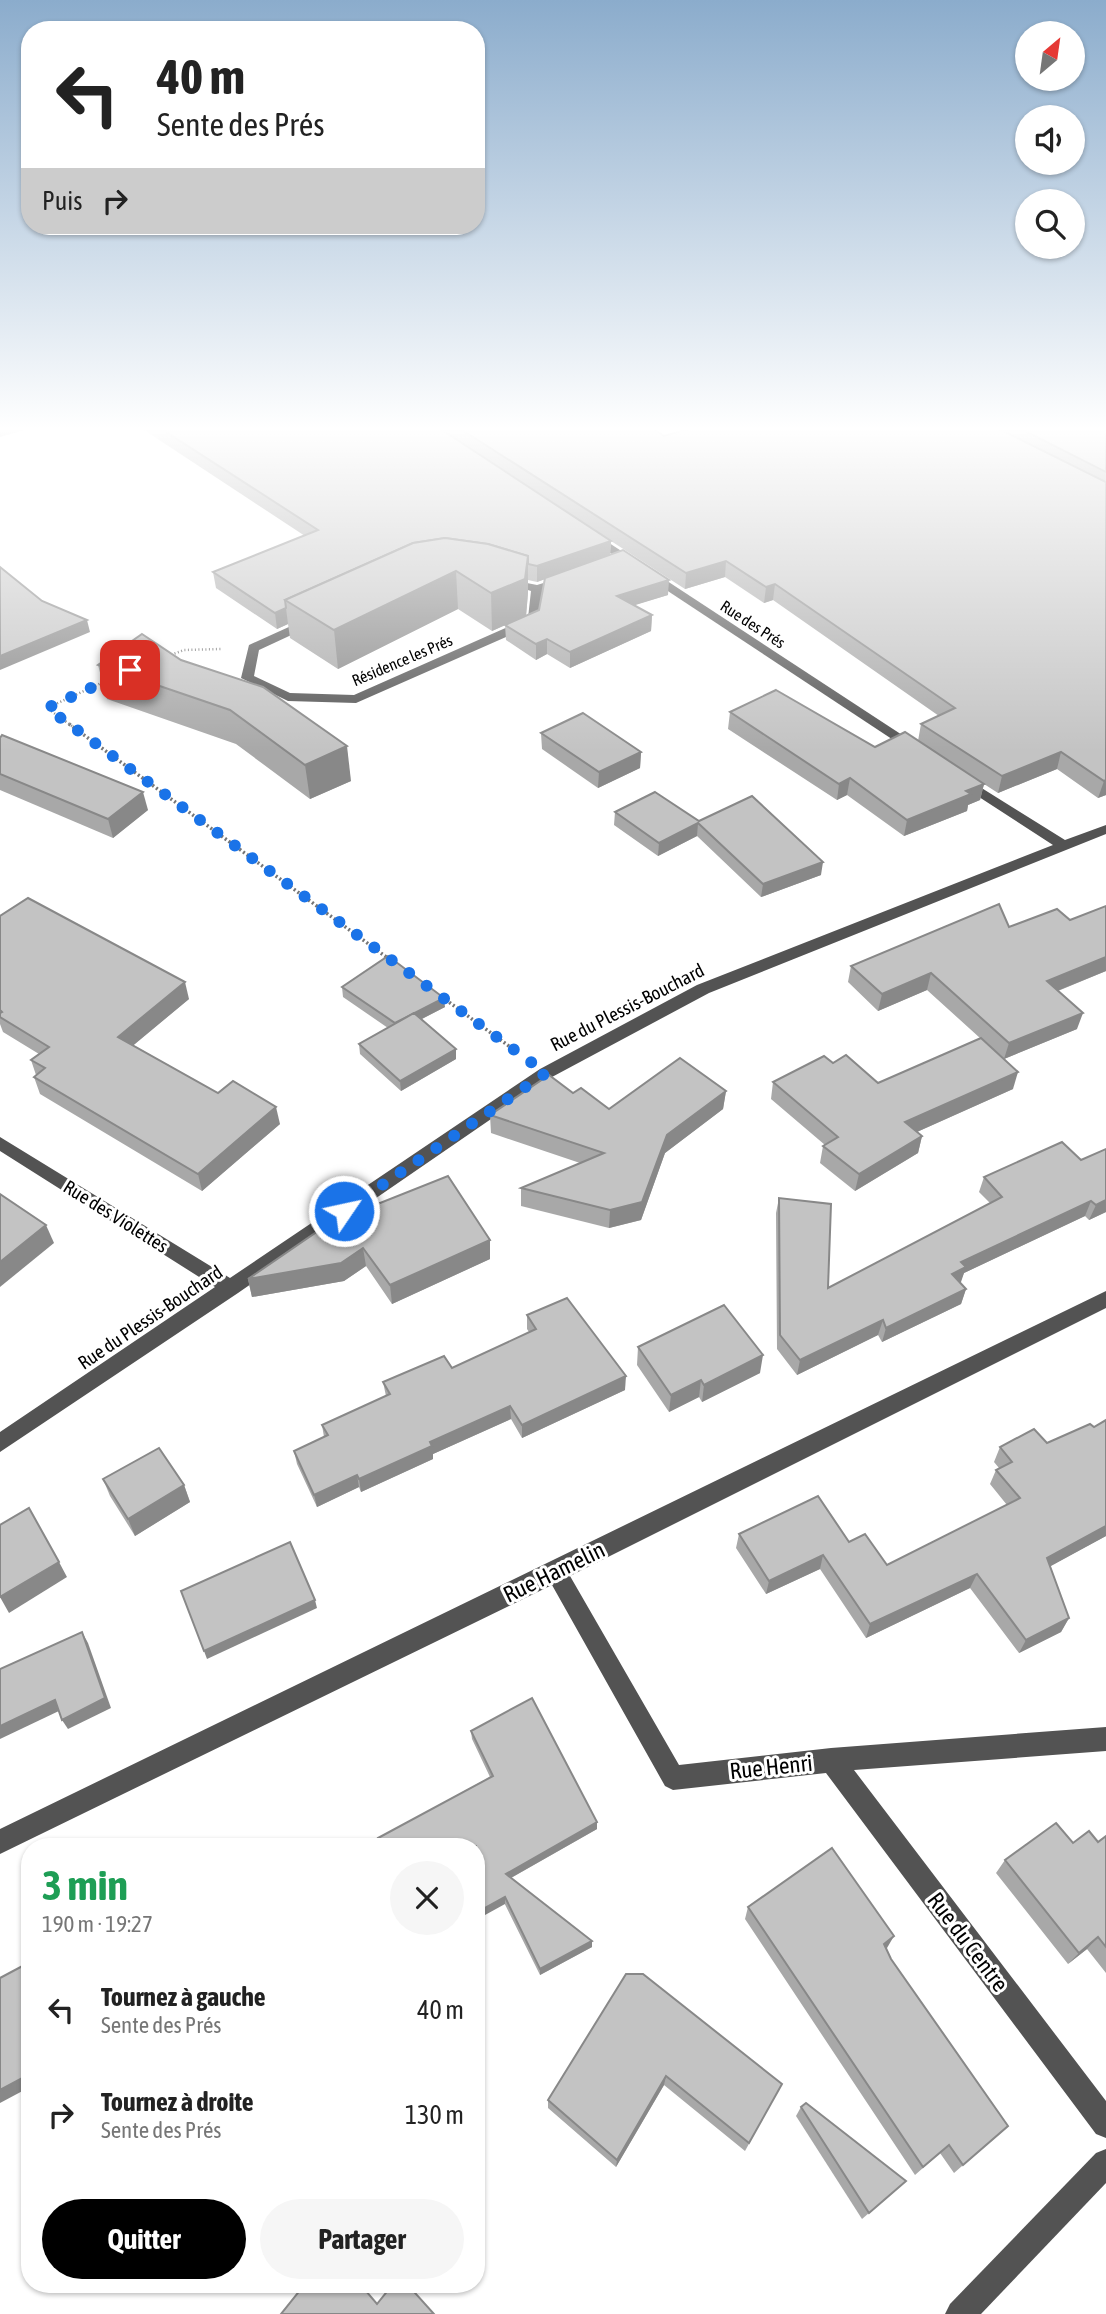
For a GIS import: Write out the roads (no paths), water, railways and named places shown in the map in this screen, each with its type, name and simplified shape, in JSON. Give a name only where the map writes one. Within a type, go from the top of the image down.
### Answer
[{"type":"street","name":"Rue des Prés","points":[[590,536],[620,560],[930,758]]},
{"type":"street","points":[[491,575],[537,589],[576,575]]},
{"type":"street","name":"Résidence les Prés","points":[[327,614],[253,648],[247,678],[288,697],[356,699],[534,620],[537,589]]},
{"type":"street","points":[[953,773],[1064,846]]},
{"type":"street","name":"Rue du Plessis-Bouchard","points":[[0,1443],[546,1073],[703,989],[1106,829]]},
{"type":"street","name":"Rue des Violettes","points":[[0,1143],[231,1288]]},
{"type":"street","name":"Rue Hamelin","points":[[0,1842],[556,1572],[1106,1299]]},
{"type":"street","name":"Rue Henri","points":[[556,1572],[673,1778],[831,1760],[1106,1739]]},
{"type":"street","name":"Rue du Centre","points":[[831,1760],[1106,2124]]},
{"type":"street","points":[[960,2314],[1106,2163]]}]
